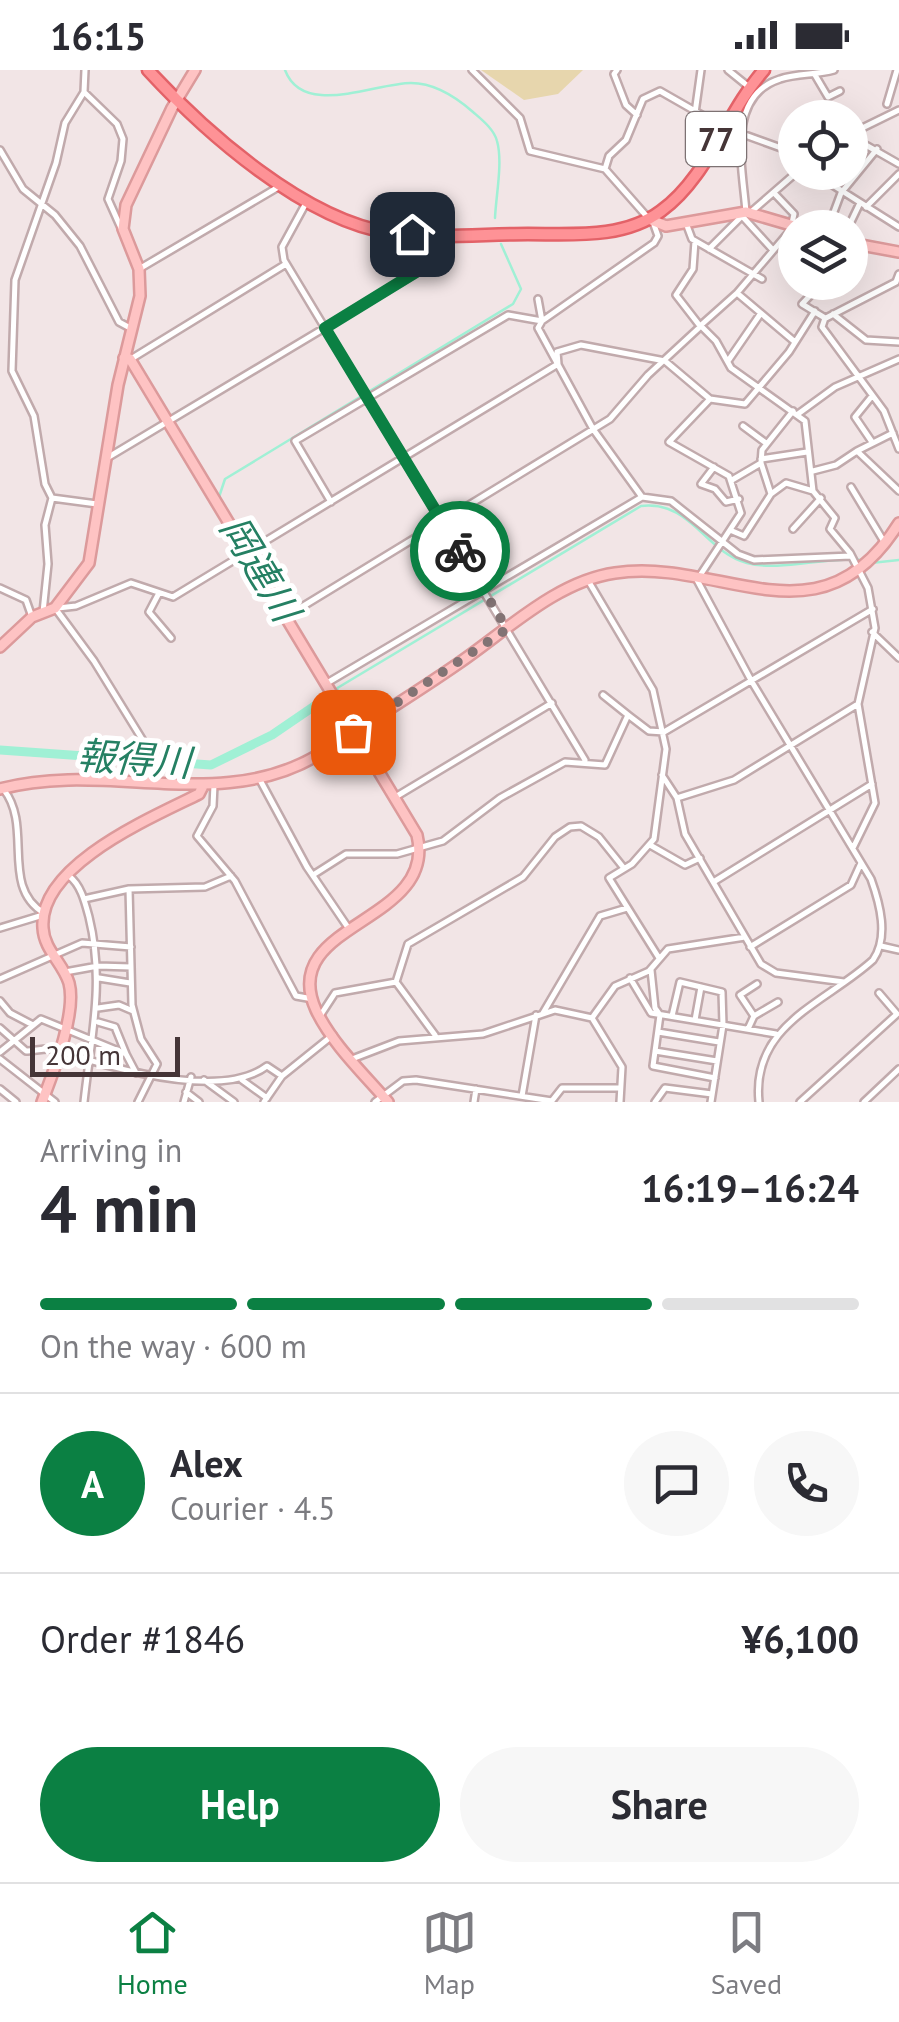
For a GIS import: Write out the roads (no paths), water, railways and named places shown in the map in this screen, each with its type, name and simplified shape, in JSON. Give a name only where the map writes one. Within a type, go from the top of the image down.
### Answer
[{"type":"main road","name":"77","points":[[148,70],[230,150],[308,200],[370,228],[439,234],[594,233],[651,220],[692,179],[749,87],[764,70]]},
{"type":"street","points":[[43,612],[48,564],[45,524],[52,498],[44,484],[34,416],[10,362],[16,271],[56,164],[65,122],[84,92],[85,70]]},
{"type":"street","points":[[123,229],[129,195],[176,100],[196,70]]},
{"type":"street","points":[[472,70],[520,118],[530,151],[605,169],[651,220],[658,236],[654,243],[542,320],[538,328],[593,429],[642,497]]},
{"type":"street","points":[[617,70],[614,74],[626,104],[637,114]]},
{"type":"street","points":[[696,113],[701,70]]},
{"type":"street","points":[[728,70],[749,87]]},
{"type":"street","points":[[772,249],[746,214],[740,135],[746,108],[770,84],[787,74],[814,75],[834,70]]},
{"type":"street","points":[[886,104],[897,70]]},
{"type":"street","points":[[814,75],[828,97],[840,91]]},
{"type":"street","points":[[605,169],[608,156],[626,140],[643,99],[660,91],[723,127],[778,147]]},
{"type":"street","points":[[55,608],[89,563],[106,458],[140,296],[139,269],[108,199],[123,151],[120,130],[84,92]]},
{"type":"street","points":[[868,126],[899,110]]},
{"type":"street","points":[[868,145],[899,164]]},
{"type":"street","points":[[0,150],[23,189],[67,228],[119,322],[132,329]]},
{"type":"street","points":[[835,210],[841,193],[877,150]]},
{"type":"street","points":[[0,176],[12,171]]},
{"type":"street","points":[[860,210],[899,174]]},
{"type":"street","points":[[139,269],[282,184]]},
{"type":"street","points":[[709,249],[779,190]]},
{"type":"street","points":[[837,190],[899,227]]},
{"type":"street","points":[[775,194],[790,210]]},
{"type":"street","points":[[308,200],[282,247],[286,264],[585,760]]},
{"type":"street","points":[[666,207],[674,225]]},
{"type":"street","points":[[651,220],[674,225],[746,214],[778,222]]},
{"type":"street","points":[[686,223],[696,241],[762,279]]},
{"type":"street","points":[[106,458],[439,258],[439,234]]},
{"type":"street","points":[[696,241],[692,270],[676,295],[700,326],[737,292],[778,243]]},
{"type":"street","points":[[868,246],[899,252]]},
{"type":"street","points":[[127,359],[286,264]]},
{"type":"street","points":[[899,277],[825,318],[822,327],[872,396],[899,448]]},
{"type":"street","points":[[737,292],[795,342]]},
{"type":"street","points":[[538,299],[542,320]]},
{"type":"street","points":[[806,300],[802,304],[825,318]]},
{"type":"street","points":[[558,364],[559,351],[581,345],[665,361],[710,399],[744,404],[815,312]]},
{"type":"street","points":[[728,362],[761,313]]},
{"type":"street","points":[[331,502],[294,441],[508,314],[542,320]]},
{"type":"street","points":[[833,314],[866,340],[899,342]]},
{"type":"street","points":[[284,618],[610,419],[700,326],[728,362],[796,412],[807,425],[813,491]]},
{"type":"street","points":[[771,494],[761,461],[766,443],[796,412],[858,376],[899,358]]},
{"type":"street","points":[[127,359],[353,732],[397,796],[420,848],[417,873],[404,892],[329,943],[318,961],[311,983],[320,1016],[382,1100],[403,1081],[416,1080],[552,1101],[562,1088],[619,1088]]},
{"type":"street","points":[[0,647],[43,612],[76,606],[131,583],[173,596],[558,364]]},
{"type":"street","points":[[872,396],[854,417],[872,442]]},
{"type":"street","points":[[697,580],[741,513],[732,480],[669,442],[710,399]]},
{"type":"street","points":[[743,426],[766,443]]},
{"type":"street","points":[[813,471],[836,465],[893,433]]},
{"type":"street","points":[[858,451],[899,491]]},
{"type":"street","points":[[732,480],[761,461],[808,452]]},
{"type":"street","points":[[714,467],[701,484],[715,489],[726,502],[739,499]]},
{"type":"street","points":[[730,530],[744,536],[771,494],[786,483],[813,491],[835,518],[830,529],[852,556],[873,609],[872,654],[858,704],[874,808],[852,848]]},
{"type":"street","points":[[850,486],[884,543]]},
{"type":"street","points":[[326,686],[642,497],[671,501],[738,554],[754,560],[852,556]]},
{"type":"street","points":[[52,498],[96,506],[102,499]]},
{"type":"street","points":[[793,528],[821,498]]},
{"type":"street","points":[[44,914],[32,905],[20,886],[17,815],[1,788],[62,780],[202,786],[260,780],[292,770],[587,580],[631,571],[793,594],[831,584],[857,569],[899,523]]},
{"type":"street","points":[[587,580],[653,690],[664,732],[662,776],[650,845],[632,864],[610,878],[659,958]]},
{"type":"street","points":[[697,580],[752,682],[861,862],[878,900],[881,946],[873,960],[776,1034],[760,1068],[759,1102]]},
{"type":"street","points":[[0,588],[26,600],[32,618]]},
{"type":"street","points":[[159,593],[149,612],[170,638]]},
{"type":"street","points":[[55,608],[94,661],[150,752]]},
{"type":"street","points":[[603,695],[649,731],[664,732],[873,609]]},
{"type":"street","points":[[872,632],[899,658]]},
{"type":"street","points":[[397,796],[552,704]]},
{"type":"street","points":[[677,798],[734,780],[858,704]]},
{"type":"street","points":[[313,875],[346,854],[397,854],[461,831],[500,798],[565,762],[585,760],[605,765],[628,715]]},
{"type":"street","points":[[662,776],[677,798],[685,834],[750,948],[770,970],[845,982]]},
{"type":"street","points":[[260,780],[348,928]]},
{"type":"street","points":[[714,882],[872,784]]},
{"type":"street","points":[[214,785],[212,806],[196,836],[232,876],[296,996],[313,999]]},
{"type":"street","points":[[44,1099],[60,1051],[71,994],[43,934],[44,914],[68,876],[92,852],[199,794],[202,786]]},
{"type":"street","points":[[396,982],[408,944],[464,907],[523,877],[555,837],[570,827],[581,826],[599,837],[623,868]]},
{"type":"street","points":[[650,845],[685,865],[700,858]]},
{"type":"street","points":[[750,948],[851,885],[861,862]]},
{"type":"street","points":[[68,876],[84,899],[99,978],[95,1040],[84,1102]]},
{"type":"street","points":[[84,899],[129,888],[206,887],[232,876]]},
{"type":"street","points":[[129,888],[134,1011],[141,1040],[157,1064],[138,1102]]},
{"type":"street","points":[[522,1096],[540,1014],[600,916],[627,908]]},
{"type":"street","points":[[0,928],[44,914]]},
{"type":"street","points":[[592,1018],[616,986],[651,968],[676,945],[745,937]]},
{"type":"street","points":[[0,979],[82,943],[131,947]]},
{"type":"street","points":[[881,946],[899,950]]},
{"type":"street","points":[[64,972],[98,966],[131,967]]},
{"type":"street","points":[[651,968],[654,1008],[660,1014]]},
{"type":"street","points":[[99,978],[132,983]]},
{"type":"street","points":[[630,978],[647,1010],[776,1034]]},
{"type":"street","points":[[320,1016],[335,993],[396,982]]},
{"type":"street","points":[[396,982],[436,1035]]},
{"type":"street","points":[[656,1102],[665,1088],[712,1098],[724,1025],[722,992],[680,982],[672,1016]]},
{"type":"street","points":[[754,1016],[740,995],[757,984]]},
{"type":"street","points":[[696,1020],[701,987]]},
{"type":"street","points":[[800,1102],[896,1014],[880,993]]},
{"type":"street","points":[[0,1001],[10,1014],[32,1025]]},
{"type":"street","points":[[748,1029],[754,1016],[778,1002]]},
{"type":"street","points":[[98,1008],[119,1005],[134,1011]]},
{"type":"street","points":[[352,1059],[399,1041],[484,1034],[559,1010],[592,1018],[619,1058],[624,1081],[619,1088],[620,1102]]},
{"type":"street","points":[[660,1014],[654,1066],[715,1078]]},
{"type":"street","points":[[55,1102],[44,1099],[0,1056],[12,1039],[32,1025],[41,1019],[126,1054]]},
{"type":"street","points":[[97,1022],[115,1027],[137,1074]]},
{"type":"street","points":[[0,1028],[26,1050],[60,1051],[137,1074],[242,1080],[267,1066],[282,1076]]},
{"type":"street","points":[[658,1032],[721,1042]]},
{"type":"street","points":[[242,1080],[265,1100],[282,1076],[333,1034]]},
{"type":"street","points":[[656,1051],[718,1061]]},
{"type":"street","points":[[864,1102],[899,1069]]},
{"type":"street","points":[[184,1102],[191,1077]]},
{"type":"street","points":[[202,1079],[234,1102]]},
{"type":"street","points":[[0,1089],[16,1102]]},
{"type":"street","points":[[474,1102],[476,1090]]},
{"type":"street","points":[[186,1092],[200,1102]]},
{"type":"waterway","name":"岡連川","points":[[285,70],[294,84],[323,95],[411,83],[436,88],[459,101],[487,125],[497,141],[495,218]]},
{"type":"waterway","name":"岡連川","points":[[286,610],[219,497],[225,479],[513,304],[521,289],[501,244]]},
{"type":"waterway","name":"報得川","points":[[334,690],[641,506],[673,511],[720,549],[747,563],[774,566],[863,560]]},
{"type":"waterway","name":"報得川","points":[[871,563],[899,560]]},
{"type":"waterway","name":"報得川","points":[[0,750],[211,765],[272,735],[335,692]]}]
